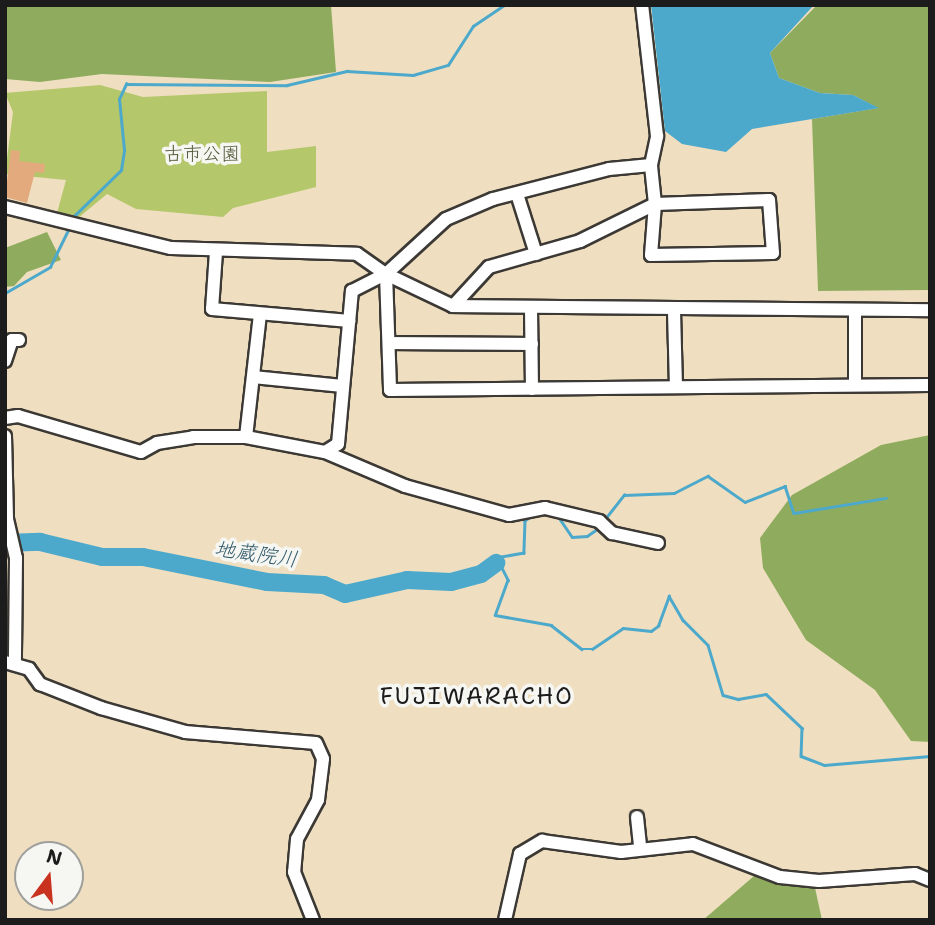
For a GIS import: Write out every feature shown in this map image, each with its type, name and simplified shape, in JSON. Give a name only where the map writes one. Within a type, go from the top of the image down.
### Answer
[{"type":"street","points":[[453,306],[489,267],[580,241],[655,204],[769,200],[773,253],[651,255],[655,204],[651,166],[657,136],[642,5]]},
{"type":"street","points":[[325,452],[338,444],[352,291],[386,274],[446,219],[517,194],[609,169],[651,166]]},
{"type":"street","points":[[517,194],[536,254]]},
{"type":"street","points":[[5,207],[171,248],[216,252],[356,254],[386,274],[453,306],[674,311],[930,310]]},
{"type":"street","points":[[216,252],[212,309],[349,321]]},
{"type":"street","points":[[386,274],[391,343],[390,390],[930,385]]},
{"type":"street","points":[[531,308],[532,388]]},
{"type":"street","points":[[855,310],[855,385]]},
{"type":"street","points":[[674,311],[676,387]]},
{"type":"street","points":[[246,437],[260,315]]},
{"type":"street","points":[[5,361],[12,340],[19,340]]},
{"type":"street","points":[[391,343],[531,344]]},
{"type":"street","points":[[253,377],[343,386]]},
{"type":"street","points":[[5,418],[18,416],[141,452],[157,443],[193,437],[246,437],[325,452],[405,486],[509,515],[545,508],[599,521],[612,533],[658,544]]},
{"type":"street","points":[[5,436],[8,537],[16,558],[10,662],[29,669],[40,684],[101,708],[186,732],[316,743],[323,759],[318,800],[297,839],[294,872],[313,920]]},
{"type":"street","points":[[637,817],[640,848]]},
{"type":"street","points":[[505,920],[520,854],[542,841],[621,852],[693,844],[780,877],[820,881],[915,874],[930,880]]},
{"type":"green space","points":[[5,5],[331,5],[336,72],[270,82],[102,74],[40,82],[5,79]]},
{"type":"green space","points":[[817,5],[930,5],[930,290],[818,291],[812,119],[878,108],[853,95],[820,93],[779,78],[770,53]]},
{"type":"green space","name":"古市公園","points":[[100,85],[143,97],[267,91],[267,152],[316,146],[316,187],[233,208],[223,217],[136,209],[107,194],[78,218],[57,213],[66,180],[5,174],[13,112],[5,93]]},
{"type":"green space","points":[[47,232],[61,260],[27,272],[14,286],[5,287],[5,248]]},
{"type":"green space","points":[[930,435],[930,742],[911,741],[875,690],[806,640],[763,568],[760,538],[792,495],[881,445]]},
{"type":"green space","points":[[812,874],[822,920],[703,920],[754,876]]},
{"type":"water","points":[[651,5],[814,5],[770,53],[779,78],[820,93],[853,95],[879,108],[752,129],[726,152],[682,144],[665,131]]},
{"type":"building","points":[[11,150],[20,151],[19,161],[45,164],[44,173],[35,172],[27,203],[5,197]]},
{"type":"waterway","points":[[71,219],[121,170],[124,150],[119,99],[126,84],[287,85],[347,71],[413,75],[448,65],[473,26],[504,5]]},
{"type":"waterway","points":[[5,293],[50,267],[69,228]]},
{"type":"waterway","points":[[605,519],[624,495],[674,493],[708,476],[745,502],[785,486],[794,513],[886,498]]},
{"type":"waterway","points":[[533,515],[525,521],[524,553],[497,558],[508,580],[495,615],[551,625],[582,649],[592,649],[623,628],[651,631],[658,626],[669,596],[683,620],[708,645],[723,695],[738,699],[766,694],[802,728],[801,756],[824,765],[930,756]]},
{"type":"waterway","points":[[558,516],[572,537],[587,536],[600,527]]},
{"type":"waterway","name":"地蔵院川","points":[[5,543],[40,542],[102,557],[143,557],[267,582],[324,585],[345,594],[407,580],[451,582],[481,574],[496,563]]},
{"type":"district","name":"FUJIWARACHO","points":[[477,696]]}]
